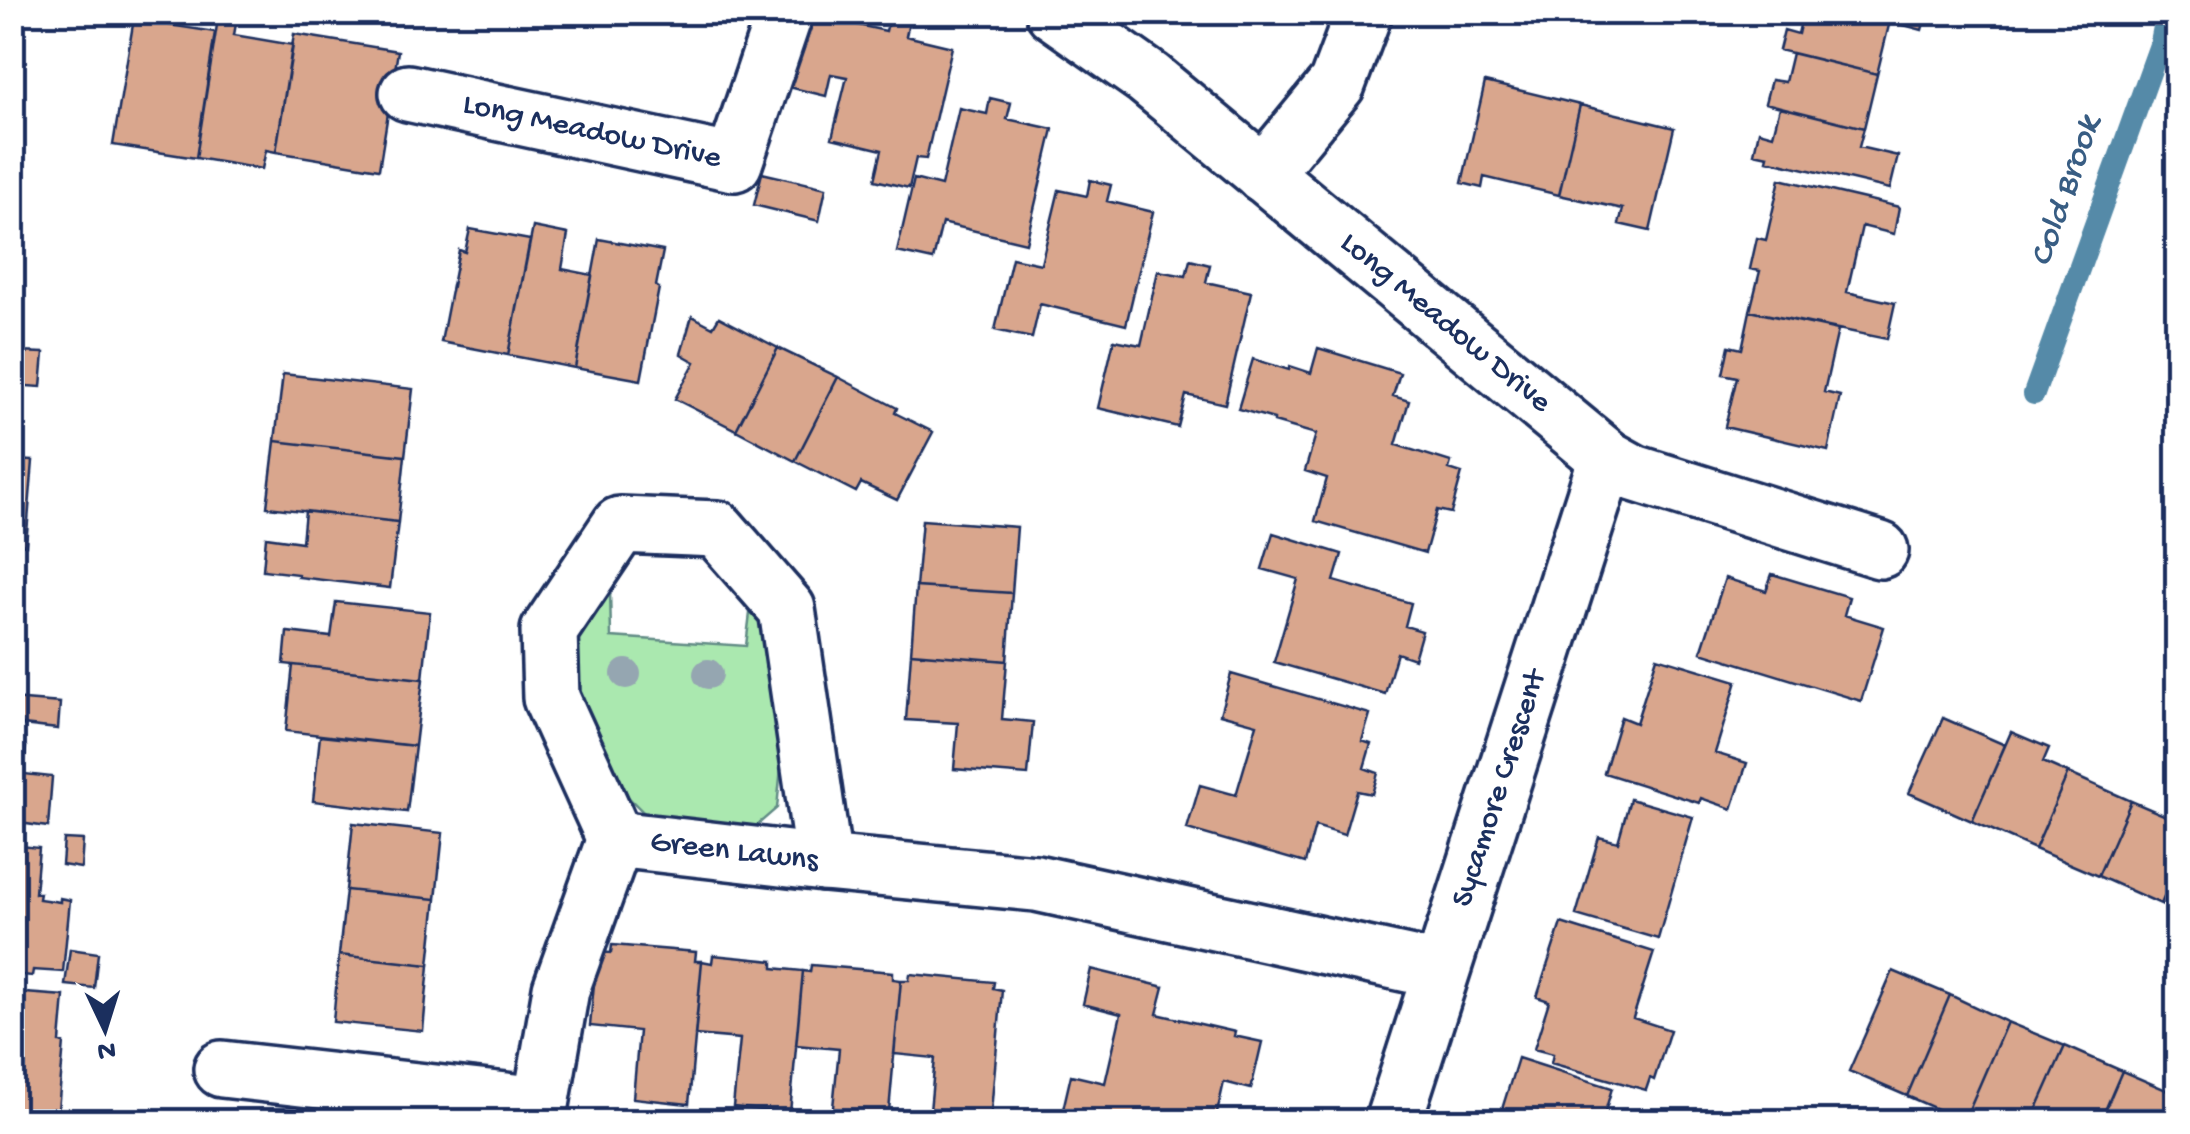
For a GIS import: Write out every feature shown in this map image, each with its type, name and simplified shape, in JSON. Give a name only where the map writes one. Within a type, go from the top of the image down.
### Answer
[{"type":"street","name":"Long Meadow Drive","points":[[408,94],[734,163],[785,12]]},
{"type":"street","name":"Long Meadow Drive","points":[[1054,12],[1148,78],[1607,458],[1634,473],[1880,550]]},
{"type":"street","points":[[1264,174],[1337,84],[1364,12]]},
{"type":"street","name":"Sycamore Crescent","points":[[1392,1122],[1607,458]]},
{"type":"street","points":[[615,839],[551,698],[549,630],[620,525],[717,529],[787,609],[824,862]]},
{"type":"street","name":"Green Lawns","points":[[222,1070],[541,1105],[561,989],[615,839],[1036,883],[1440,971]]},
{"type":"green space","points":[[610,589],[611,637],[746,646],[752,597],[761,605],[782,756],[777,808],[749,832],[712,831],[644,813],[611,780],[579,691],[576,636]]},
{"type":"building","points":[[135,12],[158,12],[156,23],[215,32],[196,158],[113,145]]},
{"type":"building","points":[[219,12],[238,12],[234,35],[293,45],[276,152],[266,150],[262,169],[196,158]]},
{"type":"building","points":[[1803,12],[1855,12],[1890,21],[1877,74],[1779,50],[1784,30],[1798,34]]},
{"type":"building","points":[[1855,12],[1927,12],[1922,30]]},
{"type":"building","points":[[806,14],[886,31],[889,18],[909,22],[906,36],[952,47],[926,159],[916,158],[909,188],[875,180],[882,150],[832,138],[847,77],[831,74],[826,96],[789,87]]},
{"type":"building","points":[[294,34],[398,51],[379,169],[276,152]]},
{"type":"building","points":[[1792,53],[1877,74],[1864,128],[1765,103],[1771,80],[1785,82]]},
{"type":"building","points":[[1485,82],[1580,105],[1559,195],[1484,177],[1482,188],[1462,183]]},
{"type":"building","points":[[990,98],[1011,103],[1007,119],[1053,129],[1026,243],[942,223],[933,260],[897,252],[914,179],[941,186],[959,108],[987,114]]},
{"type":"building","points":[[1580,105],[1674,128],[1650,231],[1619,224],[1623,209],[1559,195]]},
{"type":"building","points":[[1780,107],[1864,128],[1859,147],[1898,156],[1890,189],[1767,160],[1768,156],[1754,153],[1759,131],[1773,135]]},
{"type":"building","points":[[762,173],[826,188],[819,221],[754,205]]},
{"type":"building","points":[[1780,179],[1899,207],[1894,234],[1862,226],[1847,292],[1895,303],[1887,339],[1750,311],[1760,271],[1750,269],[1757,238],[1766,240]]},
{"type":"building","points":[[1090,180],[1111,185],[1107,201],[1153,212],[1126,325],[1040,304],[1032,338],[995,330],[1012,258],[1041,264],[1059,190],[1087,196]]},
{"type":"building","points":[[533,227],[568,234],[562,269],[592,275],[575,368],[508,355]]},
{"type":"building","points":[[470,229],[530,240],[508,355],[441,342],[459,250],[465,252]]},
{"type":"building","points":[[599,239],[663,251],[641,380],[575,368]]},
{"type":"building","points":[[12,258],[20,259],[15,313],[22,314],[18,352],[44,353],[41,387],[12,385]]},
{"type":"building","points":[[1190,260],[1210,265],[1206,282],[1251,292],[1225,404],[1186,395],[1178,427],[1098,408],[1114,340],[1141,345],[1158,271],[1186,276]]},
{"type":"building","points":[[1750,311],[1838,330],[1824,392],[1840,396],[1828,451],[1725,427],[1737,377],[1723,374],[1729,346],[1742,349]]},
{"type":"building","points":[[692,316],[713,327],[719,317],[778,348],[736,430],[675,399],[695,362],[681,354]]},
{"type":"building","points":[[778,348],[838,377],[795,461],[736,430]]},
{"type":"building","points":[[1318,348],[1400,373],[1393,396],[1409,401],[1396,445],[1451,462],[1449,469],[1462,473],[1451,513],[1437,510],[1425,553],[1315,521],[1327,478],[1305,471],[1316,434],[1238,409],[1253,359],[1311,373]]},
{"type":"building","points":[[283,374],[413,389],[405,456],[275,441]]},
{"type":"building","points":[[838,377],[933,432],[897,500],[861,483],[856,492],[795,461]]},
{"type":"building","points":[[275,441],[405,456],[398,522],[267,507]]},
{"type":"building","points":[[12,460],[33,461],[26,545],[12,543]]},
{"type":"building","points":[[305,511],[398,522],[390,588],[263,570],[266,537],[302,542]]},
{"type":"building","points":[[922,520],[1017,527],[1012,593],[916,587]]},
{"type":"building","points":[[1273,533],[1342,554],[1334,581],[1411,603],[1405,626],[1422,631],[1414,659],[1397,653],[1385,694],[1274,662],[1298,579],[1262,569]]},
{"type":"building","points":[[12,551],[21,552],[16,601],[22,600],[15,682],[12,682]]},
{"type":"building","points":[[2178,556],[2178,607],[2165,603]]},
{"type":"building","points":[[1772,574],[1849,597],[1844,615],[1884,627],[1861,701],[1701,652],[1725,578],[1766,591]]},
{"type":"building","points":[[916,587],[1012,593],[1007,661],[911,653]]},
{"type":"building","points":[[336,602],[430,612],[423,679],[284,664],[287,632],[331,637]]},
{"type":"building","points":[[911,653],[1007,661],[1002,719],[1033,722],[1028,775],[954,769],[958,723],[906,720]]},
{"type":"building","points":[[1657,657],[1737,681],[1715,753],[1747,763],[1732,809],[1701,798],[1699,803],[1604,773],[1621,717],[1636,723]]},
{"type":"building","points":[[293,665],[423,679],[415,746],[286,731]]},
{"type":"building","points":[[1231,674],[1370,714],[1362,741],[1371,744],[1364,768],[1378,773],[1372,794],[1357,791],[1344,835],[1315,826],[1305,863],[1187,829],[1200,785],[1236,795],[1257,724],[1220,714]]},
{"type":"building","points":[[12,699],[60,703],[58,729],[22,725],[19,746],[26,747],[24,774],[52,777],[48,827],[19,823],[18,828],[12,827]]},
{"type":"building","points":[[1943,718],[2005,745],[1972,821],[1909,793]]},
{"type":"building","points":[[2011,732],[2049,748],[2043,762],[2068,773],[2035,849],[1972,821]]},
{"type":"building","points":[[320,736],[415,746],[407,812],[313,801]]},
{"type":"building","points":[[2068,773],[2131,801],[2098,876],[2035,849]]},
{"type":"building","points":[[1630,799],[1693,817],[1658,939],[1576,915],[1599,837],[1618,842]]},
{"type":"building","points":[[2131,801],[2178,821],[2178,866],[2161,904],[2098,876]]},
{"type":"building","points":[[353,823],[443,833],[436,899],[346,890]]},
{"type":"building","points":[[64,839],[83,840],[81,868],[62,865]]},
{"type":"building","points":[[12,845],[39,848],[35,893],[40,893],[39,899],[70,900],[63,972],[33,970],[32,976],[12,974]]},
{"type":"building","points":[[2178,866],[2178,911],[2161,904]]},
{"type":"building","points":[[346,890],[436,899],[429,965],[339,955]]},
{"type":"building","points":[[1561,923],[1654,952],[1633,1018],[1670,1030],[1654,1080],[1650,1078],[1646,1090],[1551,1063],[1553,1054],[1534,1049],[1549,1001],[1537,997]]},
{"type":"building","points":[[612,945],[696,952],[695,961],[702,961],[689,1104],[633,1098],[639,1031],[590,1026],[597,952],[611,953]]},
{"type":"building","points":[[70,949],[98,953],[94,988],[65,985]]},
{"type":"building","points":[[339,955],[429,965],[423,1031],[333,1022]]},
{"type":"building","points":[[713,955],[773,961],[773,968],[803,971],[790,1113],[733,1107],[740,1039],[695,1035],[702,961],[712,963]]},
{"type":"building","points":[[811,965],[893,972],[893,979],[901,980],[888,1122],[832,1117],[839,1049],[796,1045],[803,971],[810,972]]},
{"type":"building","points":[[1091,969],[1164,987],[1157,1014],[1262,1042],[1251,1089],[1224,1082],[1215,1122],[1187,1117],[1186,1122],[1077,1122],[1061,1118],[1071,1075],[1105,1083],[1121,1014],[1083,1004]]},
{"type":"building","points":[[1893,971],[1950,995],[1907,1096],[1849,1071]]},
{"type":"building","points":[[910,974],[994,982],[993,988],[1002,990],[990,1122],[929,1122],[935,1058],[894,1054],[901,980],[909,980]]},
{"type":"building","points":[[12,992],[64,996],[57,1122],[12,1120]]},
{"type":"building","points":[[1950,995],[2007,1022],[1964,1121],[1907,1096]]},
{"type":"building","points":[[2007,1022],[2065,1046],[2031,1122],[1966,1122],[1964,1121]]},
{"type":"building","points":[[2065,1046],[2122,1071],[2100,1122],[2031,1122]]},
{"type":"building","points":[[1518,1058],[1612,1088],[1602,1122],[1498,1122]]},
{"type":"building","points":[[2122,1071],[2178,1095],[2168,1122],[2100,1122]]},
{"type":"waterway","name":"Cold Brook","points":[[2034,394],[2161,42],[2167,12]]}]
